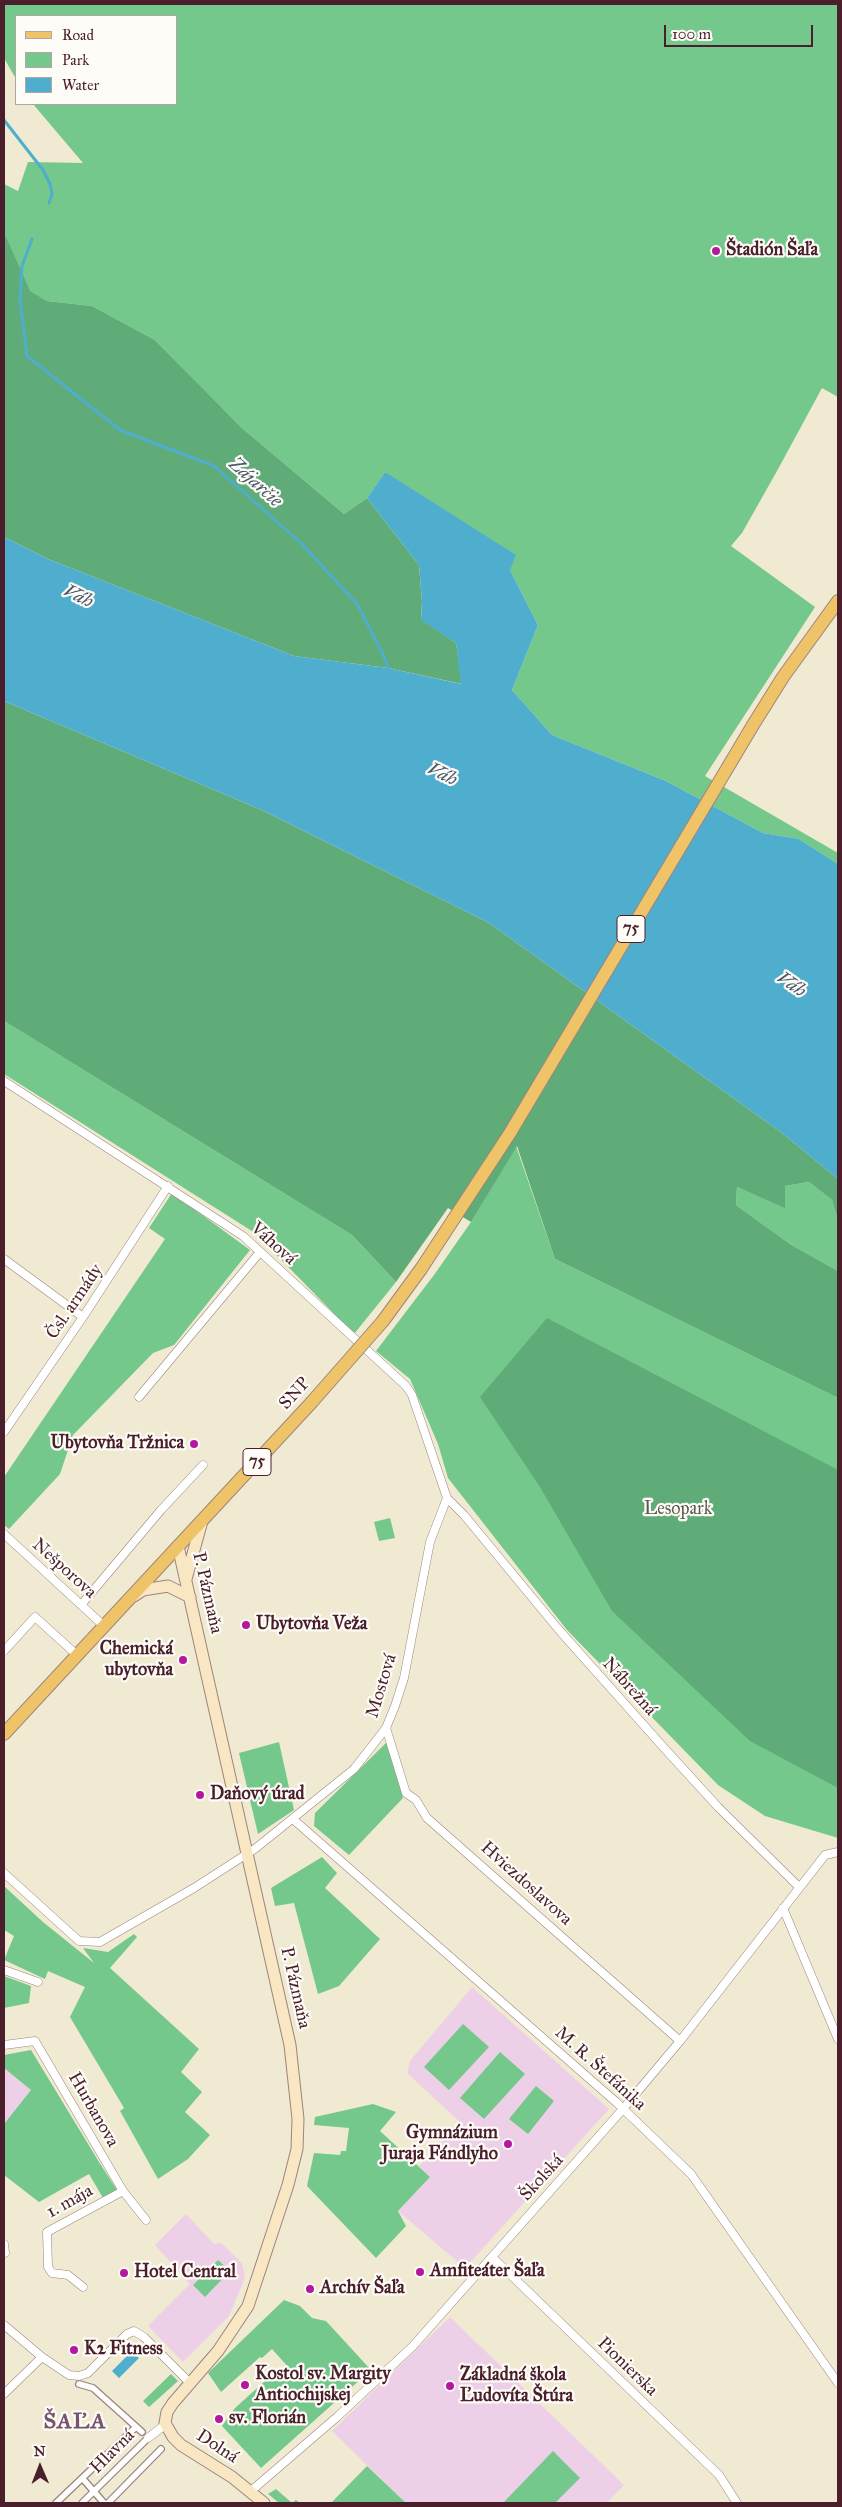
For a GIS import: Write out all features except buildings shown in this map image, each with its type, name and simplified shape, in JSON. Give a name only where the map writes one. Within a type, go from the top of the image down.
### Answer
[{"type":"main road","name":"SNP","points":[[4,1734],[311,1403],[383,1321],[421,1269],[510,1133],[753,725],[783,677],[838,601]]},
{"type":"main road","points":[[186,1580],[202,1521]]},
{"type":"main road","name":"P. Pázmaňa","points":[[166,2424],[167,2412],[218,2350],[248,2306],[288,2185],[297,2149],[296,2090],[290,2045],[178,1546]]},
{"type":"main road","points":[[128,1600],[143,1590],[156,1586],[168,1586],[190,1597]]},
{"type":"main road","name":"Dolná","points":[[166,2424],[173,2438],[181,2445],[251,2491],[264,2503]]},
{"type":"street","name":"Váhová","points":[[4,1081],[234,1230],[406,1386],[412,1395],[447,1498]]},
{"type":"street","name":"Čsl. armády","points":[[4,1432],[83,1317],[168,1186]]},
{"type":"street","points":[[139,1397],[260,1252]]},
{"type":"street","points":[[4,1259],[83,1317]]},
{"type":"street","points":[[81,1605],[161,1510],[203,1465]]},
{"type":"street","name":"Mostová","points":[[4,1873],[79,1940],[100,1942],[134,1924],[247,1854],[294,1820],[354,1768],[386,1728],[404,1678],[430,1542],[447,1498]]},
{"type":"street","name":"Nábrežná","points":[[447,1498],[464,1515],[559,1630],[665,1749],[718,1807],[799,1886]]},
{"type":"street","name":"Nešporova","points":[[4,1534],[104,1626]]},
{"type":"street","points":[[4,1651],[34,1616],[77,1655]]},
{"type":"street","name":"Hviezdoslavova","points":[[386,1728],[406,1793],[416,1800],[427,1818],[680,2041]]},
{"type":"street","name":"M. R. Štefánika","points":[[294,1820],[623,2109],[691,2174],[838,2383]]},
{"type":"street","name":"Školská","points":[[251,2491],[336,2417],[413,2346],[623,2109],[680,2041],[825,1855],[838,1852]]},
{"type":"street","points":[[783,1908],[838,2039]]},
{"type":"street","points":[[4,1970],[38,1982]]},
{"type":"street","name":"Hurbanova","points":[[4,2044],[35,2040],[123,2191],[146,2220]]},
{"type":"street","name":"1. mája","points":[[83,2287],[68,2275],[52,2273],[48,2267],[47,2232],[123,2191]]},
{"type":"street","points":[[4,2244],[5,2253]]},
{"type":"street","name":"Pionierska","points":[[492,2257],[718,2476],[737,2503]]},
{"type":"street","points":[[4,2325],[42,2357],[69,2375],[79,2376],[88,2373],[127,2334],[134,2331],[144,2337],[190,2383]]},
{"type":"street","points":[[4,2394],[42,2357]]},
{"type":"street","points":[[79,2384],[93,2388],[142,2432]]},
{"type":"street","name":"Hlavná","points":[[82,2503],[148,2438],[166,2424]]},
{"type":"street","points":[[56,2503],[136,2427]]},
{"type":"street","points":[[82,2479],[106,2503],[161,2450]]},
{"type":"shaded area","name":"Gymnázium Juraja Fándlyho","points":[[472,1987],[609,2109],[465,2268],[398,2211],[430,2177],[419,2166],[460,2122],[407,2073],[410,2061]]},
{"type":"shaded area","points":[[4,2068],[31,2090],[4,2124]]},
{"type":"shaded area","points":[[186,2214],[214,2244],[221,2243],[242,2263],[245,2278],[229,2316],[183,2362],[148,2326],[190,2284],[155,2245]]},
{"type":"shaded area","name":"Základná škola Ľudovíta Štúra","points":[[450,2317],[624,2485],[607,2503],[406,2503],[332,2431]]},
{"type":"green space","points":[[4,4],[838,4],[838,397],[822,388],[742,533],[731,546],[815,607],[705,776],[838,853],[838,864],[799,839],[763,833],[666,781],[552,735],[512,690],[538,625],[510,570],[385,472],[367,498],[344,514],[242,428],[155,340],[92,306],[47,301],[29,291],[4,232],[4,184],[18,191],[28,162],[83,163],[34,105],[178,105],[178,15],[15,15],[15,77],[4,58]]},
{"type":"green space","points":[[4,232],[30,291],[47,301],[92,306],[155,340],[242,428],[344,514],[367,498],[419,565],[422,601],[421,619],[456,643],[462,684],[388,668],[294,656],[48,559],[4,537]]},
{"type":"green space","points":[[4,701],[264,811],[489,923],[782,1133],[838,1179],[838,1220],[832,1200],[809,1182],[785,1186],[785,1208],[737,1187],[736,1205],[790,1244],[838,1271],[838,1398],[555,1259],[517,1146],[471,1222],[448,1208],[396,1282],[352,1235],[4,1021]]},
{"type":"green space","points":[[4,1021],[352,1235],[396,1282],[354,1334],[255,1233],[4,1074]]},
{"type":"green space","points":[[516,1146],[555,1259],[838,1398],[838,1838],[765,1816],[718,1785],[567,1630],[448,1478],[438,1444],[410,1379],[376,1351],[434,1275],[471,1222]]},
{"type":"green space","points":[[809,1182],[832,1200],[838,1220],[838,1271],[790,1244],[736,1205],[737,1187],[785,1207],[785,1186]]},
{"type":"green space","points":[[172,1193],[250,1250],[174,1345],[153,1353],[73,1435],[60,1474],[9,1529],[4,1525],[4,1477],[165,1239],[149,1228]]},
{"type":"green space","name":"Lesopark","points":[[547,1318],[838,1470],[838,1788],[750,1741],[612,1611],[540,1487],[480,1397]]},
{"type":"green space","points":[[390,1518],[395,1538],[379,1541],[374,1522]]},
{"type":"green space","points":[[279,1742],[294,1810],[258,1834],[239,1753]]},
{"type":"green space","points":[[387,1742],[403,1798],[349,1855],[314,1826],[315,1813]]},
{"type":"green space","points":[[322,1857],[337,1873],[325,1888],[380,1939],[339,1986],[318,1994],[294,1903],[275,1906],[271,1888]]},
{"type":"green space","points":[[4,1886],[43,1922],[94,1963],[83,1948],[108,1952],[134,1934],[137,1937],[110,1968],[199,2049],[181,2072],[202,2092],[185,2112],[210,2135],[188,2159],[158,2179],[120,2111],[124,2108],[70,2017],[85,1987],[48,1971],[45,1979],[4,1960],[14,1936],[4,1930]]},
{"type":"green space","points":[[4,1976],[31,1986],[29,2003],[4,2008]]},
{"type":"green space","points":[[463,2024],[489,2047],[449,2090],[424,2067]]},
{"type":"green space","points":[[31,2050],[117,2190],[103,2198],[89,2174],[39,2202],[4,2175],[4,2124],[31,2090],[4,2068],[4,2055]]},
{"type":"green space","points":[[500,2052],[525,2074],[484,2119],[460,2098]]},
{"type":"green space","points":[[536,2086],[554,2101],[528,2134],[509,2119]]},
{"type":"green space","points":[[373,2104],[396,2112],[380,2131],[430,2177],[398,2211],[406,2226],[376,2258],[307,2186],[314,2153],[340,2155],[341,2151],[346,2151],[349,2128],[314,2125],[315,2117]]},
{"type":"green space","points":[[218,2260],[230,2271],[205,2297],[193,2285]]},
{"type":"green space","points":[[284,2300],[300,2306],[312,2318],[326,2321],[371,2370],[261,2468],[222,2426],[235,2408],[274,2373],[278,2377],[289,2368],[272,2349],[262,2358],[260,2357],[221,2392],[208,2373]]},
{"type":"green space","points":[[171,2374],[178,2381],[149,2407],[143,2401]]},
{"type":"green space","points":[[553,2451],[580,2478],[555,2503],[503,2503]]},
{"type":"green space","points":[[367,2466],[406,2503],[331,2503]]},
{"type":"green space","points":[[276,2489],[292,2503],[279,2503],[268,2494]]},
{"type":"water","name":"Váh","points":[[385,472],[516,555],[510,570],[538,625],[512,690],[552,735],[666,781],[763,833],[799,839],[838,864],[838,1179],[782,1133],[489,923],[264,811],[4,701],[4,537],[48,559],[294,656],[388,668],[461,684],[456,643],[421,620],[422,601],[419,565],[367,498]]},
{"type":"water","points":[[132,2351],[139,2358],[119,2378],[112,2371]]},
{"type":"waterway","name":"Zájarčie","points":[[4,120],[43,170],[50,184],[52,194],[49,203]]},
{"type":"waterway","name":"Zájarčie","points":[[32,239],[22,266],[20,299],[27,356],[120,430],[214,466],[301,543],[357,604],[383,654],[389,670]]},
{"type":"place","name":"Štadión Šaľa","points":[[716,251]]},
{"type":"place","name":"Ubytovňa Tržnica","points":[[194,1444]]},
{"type":"place","name":"Ubytovňa Veža","points":[[246,1625]]},
{"type":"place","name":"Chemická ubytovňa","points":[[183,1660]]},
{"type":"place","name":"Daňový úrad","points":[[200,1795]]},
{"type":"place","name":"Gymnázium Juraja Fándlyho","points":[[508,2144]]},
{"type":"place","name":"Amfiteáter Šaľa","points":[[420,2272]]},
{"type":"place","name":"Hotel Central","points":[[124,2273]]},
{"type":"place","name":"Archív Šaľa","points":[[310,2289]]},
{"type":"place","name":"K2 Fitness","points":[[74,2350]]},
{"type":"place","name":"Kostol sv. Margity Antiochijskej","points":[[245,2385]]},
{"type":"place","name":"Základná škola Ľudovíta Štúra","points":[[450,2386]]},
{"type":"place","name":"sv. Florián","points":[[219,2419]]},
{"type":"district","name":"ŠAĽA","points":[[75,2423]]}]
